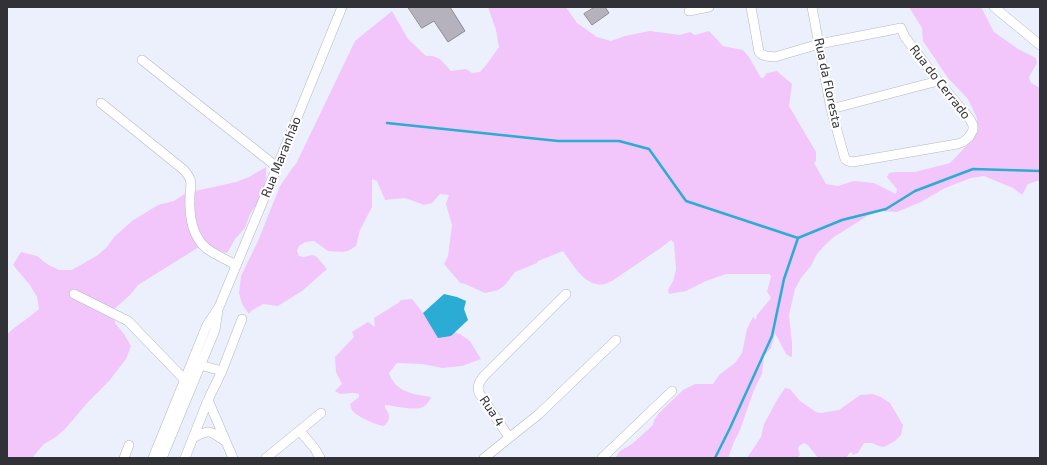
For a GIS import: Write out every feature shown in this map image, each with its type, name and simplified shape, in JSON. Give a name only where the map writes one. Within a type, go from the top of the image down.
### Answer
[{"type":"street","name":"Rua Maranhão","points":[[162,458],[196,364],[215,330],[219,307],[342,7]]},
{"type":"street","points":[[689,11],[709,7]]},
{"type":"street","points":[[750,7],[761,54],[775,57],[819,44]]},
{"type":"street","name":"Rua da Floresta","points":[[812,7],[831,109],[845,159]]},
{"type":"street","points":[[994,7],[1040,45]]},
{"type":"street","name":"Rua do Cerrado","points":[[819,44],[901,28],[905,36],[938,81],[969,118],[973,125],[973,130],[969,137],[963,142],[957,144],[853,162],[845,159]]},
{"type":"street","points":[[142,60],[277,167]]},
{"type":"street","points":[[831,109],[938,81]]},
{"type":"street","points":[[101,103],[184,170],[190,177],[190,211],[193,226],[199,240],[205,247],[214,253],[236,264]]},
{"type":"street","points":[[74,294],[128,320],[184,379]]},
{"type":"street","name":"Rua 4","points":[[509,437],[479,393],[478,384],[484,376],[566,294]]},
{"type":"street","points":[[185,458],[208,400],[222,371],[242,319]]},
{"type":"street","points":[[484,458],[540,414],[616,340]]},
{"type":"street","name":"Rua Maranhão","points":[[153,458],[184,379],[196,364]]},
{"type":"street","points":[[196,364],[222,371]]},
{"type":"street","points":[[602,458],[672,391]]},
{"type":"street","points":[[208,400],[234,458]]},
{"type":"street","points":[[266,458],[321,413]]},
{"type":"street","points":[[193,438],[208,431],[227,442]]},
{"type":"street","points":[[300,431],[315,449],[320,458]]},
{"type":"street","points":[[124,458],[129,445]]},
{"type":"shaded area","points":[[488,7],[566,7],[577,23],[597,37],[611,41],[625,36],[650,31],[680,35],[690,32],[695,35],[709,31],[723,46],[743,50],[749,57],[761,78],[763,78],[767,73],[777,71],[792,84],[789,106],[816,152],[816,161],[814,163],[826,184],[838,186],[854,181],[874,183],[896,194],[897,189],[887,177],[889,173],[915,172],[950,163],[973,139],[977,118],[968,99],[948,78],[923,41],[922,28],[909,7],[981,7],[994,32],[1018,49],[1036,58],[1037,63],[1029,77],[1031,83],[1040,88],[1040,180],[1028,184],[1022,195],[1013,188],[984,176],[971,178],[945,188],[921,202],[897,212],[880,211],[869,215],[834,237],[817,254],[811,266],[801,278],[795,289],[789,315],[792,356],[791,357],[786,354],[775,333],[771,348],[764,356],[762,374],[754,390],[740,430],[728,458],[615,458],[620,451],[632,444],[653,425],[654,420],[659,413],[683,390],[695,384],[713,384],[720,374],[735,363],[742,353],[747,329],[753,317],[756,320],[757,315],[771,298],[767,292],[771,276],[769,274],[726,274],[706,281],[686,291],[669,294],[668,290],[673,281],[676,270],[674,243],[671,240],[612,281],[604,284],[596,284],[586,279],[577,270],[563,251],[515,272],[505,285],[498,290],[485,293],[460,283],[444,264],[448,256],[452,225],[446,204],[449,195],[440,194],[432,203],[424,205],[405,198],[385,200],[377,181],[372,179],[372,207],[360,230],[356,246],[348,251],[328,251],[314,241],[305,242],[299,246],[297,251],[299,256],[303,257],[313,255],[317,257],[327,269],[302,291],[278,306],[263,304],[251,311],[249,314],[242,304],[239,293],[241,276],[258,241],[280,186],[296,164],[355,41],[392,11],[408,39],[426,56],[433,56],[440,59],[451,71],[466,69],[472,73],[480,72],[499,47],[496,30]]},
{"type":"shaded area","points":[[266,167],[266,178],[257,204],[250,214],[245,228],[235,239],[227,253],[199,247],[138,285],[130,295],[113,310],[115,323],[131,346],[126,359],[109,381],[89,401],[65,429],[56,437],[44,444],[32,458],[7,458],[7,334],[39,309],[37,297],[30,285],[13,265],[21,252],[37,256],[47,264],[59,270],[72,270],[98,255],[107,247],[114,237],[132,221],[158,205],[174,201],[186,193],[236,182],[249,177]]},
{"type":"shaded area","points":[[412,299],[432,324],[460,334],[470,341],[481,359],[462,366],[442,368],[423,364],[397,363],[389,373],[396,385],[410,393],[431,397],[426,405],[419,408],[385,405],[389,419],[384,426],[362,418],[354,413],[350,404],[359,397],[359,394],[340,394],[335,391],[342,384],[336,372],[335,357],[354,337],[352,332],[368,322],[375,327],[374,318],[401,300]]},
{"type":"shaded area","points":[[785,388],[790,389],[800,401],[816,412],[821,413],[839,410],[860,395],[873,394],[881,397],[890,403],[903,425],[901,435],[895,441],[884,447],[872,443],[864,443],[858,453],[853,455],[851,452],[846,458],[818,458],[808,445],[804,443],[798,448],[800,455],[797,458],[747,458],[761,437],[764,424]]},
{"type":"water","points":[[444,294],[466,301],[464,309],[468,320],[451,336],[438,338],[423,313]]},
{"type":"building","points":[[408,7],[450,7],[465,31],[448,42],[434,21],[422,28]]},
{"type":"building","points":[[595,7],[605,7],[609,13],[592,25],[584,14]]},
{"type":"waterway","points":[[387,123],[558,141],[619,141],[649,149],[686,201],[798,238]]},
{"type":"waterway","points":[[715,458],[772,336],[784,279],[798,238],[842,220],[886,209],[915,191],[973,169],[1040,171]]}]
